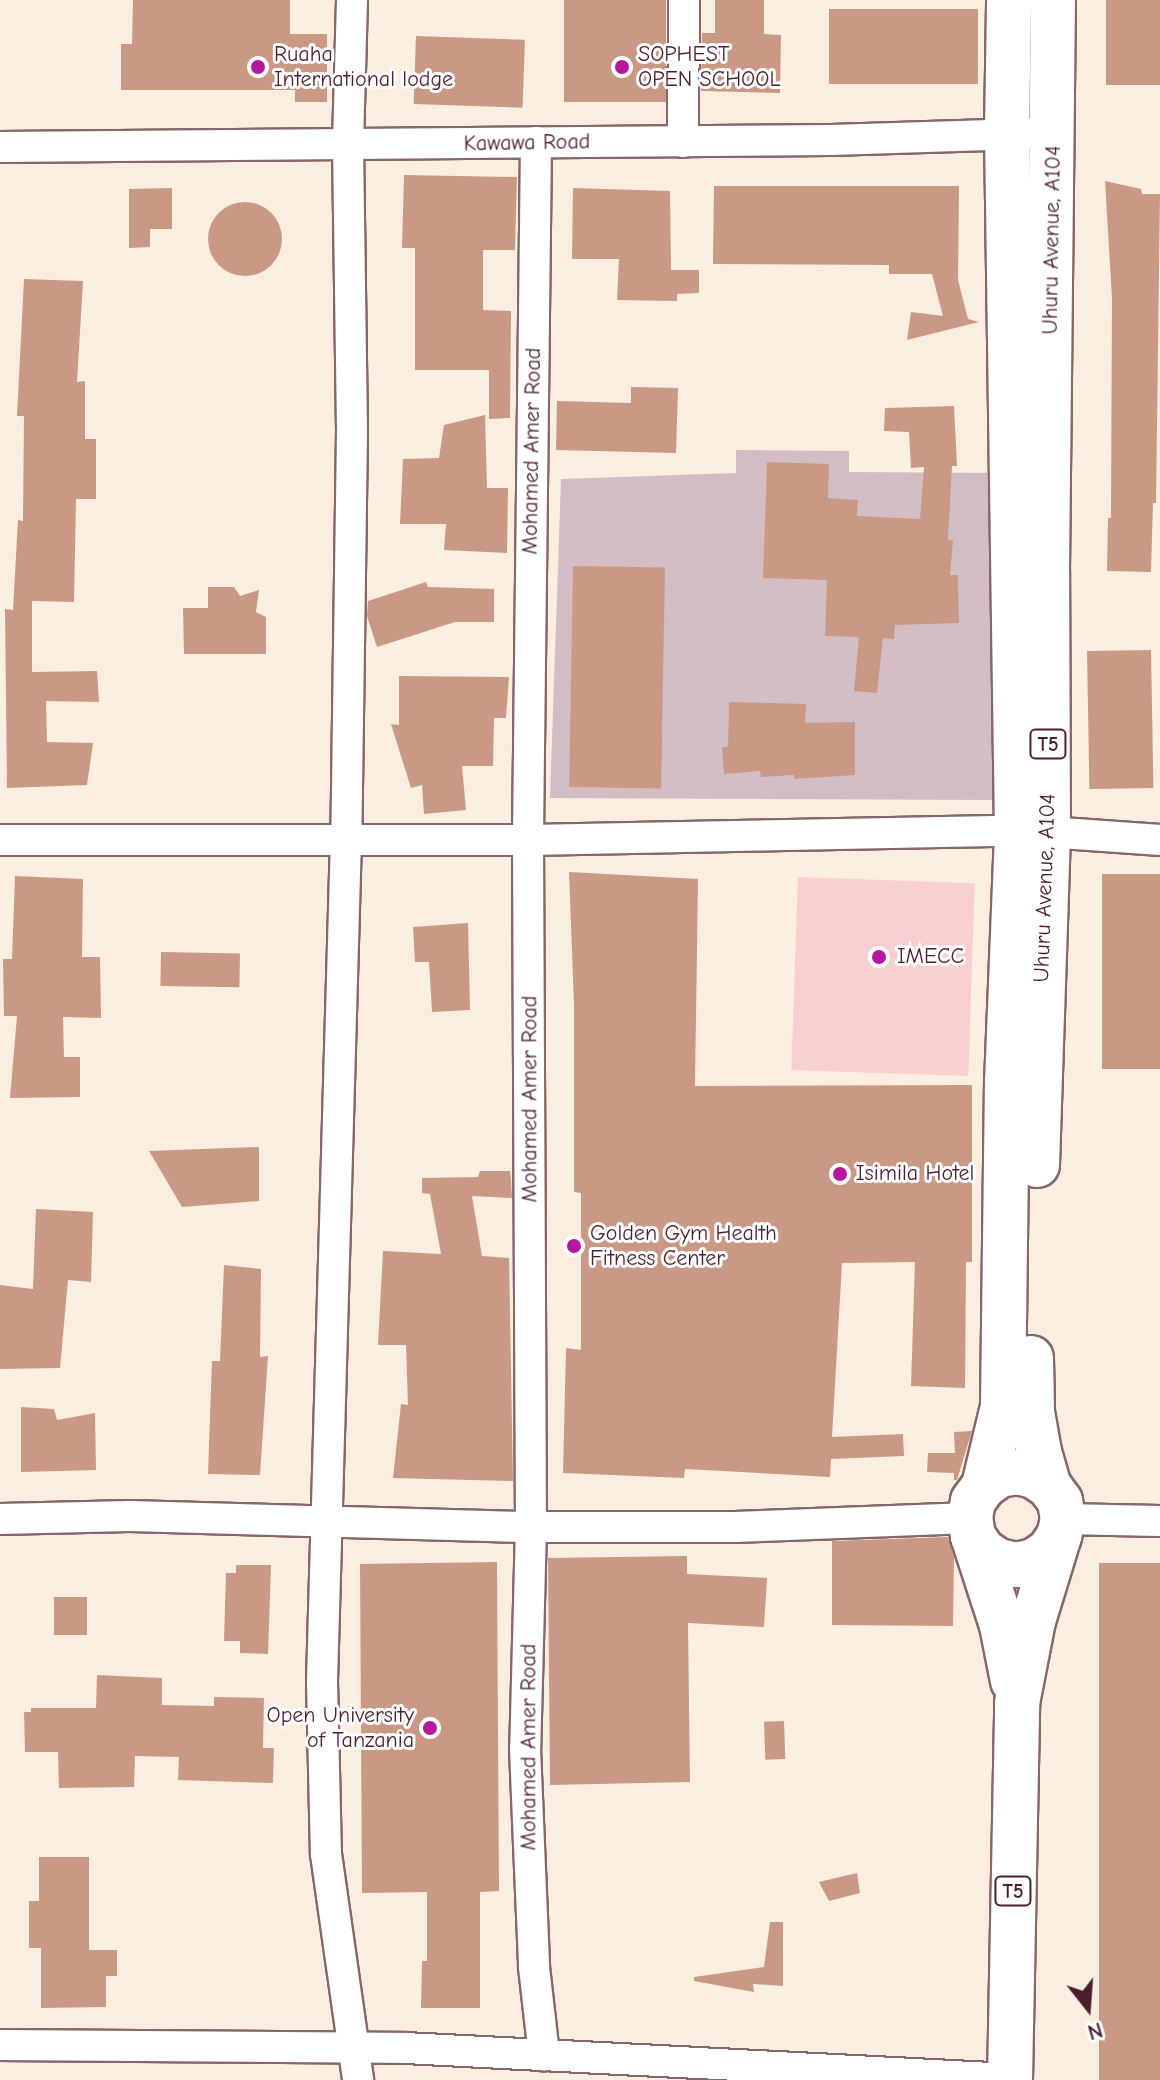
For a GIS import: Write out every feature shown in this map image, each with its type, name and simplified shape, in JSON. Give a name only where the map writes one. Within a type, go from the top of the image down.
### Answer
[{"type":"highway","name":"Uhuru Avenue, A104","points":[[1009,0],[1007,132],[1032,832],[1030,1377],[1039,1452],[1057,1514]]},
{"type":"highway","name":"Uhuru Avenue, A104","points":[[976,1513],[1003,1407],[1007,1083],[1032,832],[1047,570],[1053,0]]},
{"type":"highway","points":[[1017,1472],[1034,1476],[1057,1514],[1049,1551],[1034,1561],[1016,1565],[998,1561],[983,1551],[976,1513],[999,1475],[1017,1472]]},
{"type":"highway","name":"T5","points":[[976,1513],[1017,1703]]},
{"type":"highway","name":"T5","points":[[1010,2079],[1017,1703],[1057,1514]]},
{"type":"street","points":[[352,0],[348,144],[352,431],[346,838],[329,1523],[322,1681],[326,1854],[358,2080]]},
{"type":"street","points":[[683,142],[684,0]]},
{"type":"street","name":"Kawawa Road","points":[[0,147],[683,142],[1053,133]]},
{"type":"street","name":"Mohamed Amer Road","points":[[536,142],[528,840],[531,1527],[525,1749],[534,1967],[544,2055]]},
{"type":"street","points":[[0,840],[528,840],[1032,832],[1160,840]]},
{"type":"street","points":[[0,1519],[130,1516],[531,1527],[842,1525],[976,1513]]},
{"type":"street","points":[[1057,1514],[1160,1521]]},
{"type":"street","points":[[0,2045],[355,2048],[1010,2079]]},
{"type":"shaded area","points":[[736,450],[849,451],[849,472],[1005,473],[1002,800],[550,798],[561,479],[736,473]]},
{"type":"shaded area","points":[[798,877],[975,883],[968,1076],[791,1070]]},
{"type":"building","name":"Ruaha International lodge","points":[[133,0],[290,0],[290,34],[327,34],[327,102],[295,102],[295,90],[121,90],[121,44],[132,44]]},
{"type":"building","points":[[564,0],[666,0],[666,102],[564,102]]},
{"type":"building","points":[[715,0],[764,0],[764,34],[781,35],[780,93],[701,91],[702,33],[715,33]]},
{"type":"building","points":[[1106,0],[1160,0],[1160,85],[1106,85]]},
{"type":"building","points":[[829,9],[978,9],[978,84],[829,84]]},
{"type":"building","points":[[416,36],[525,40],[523,108],[414,104]]},
{"type":"building","points":[[404,175],[517,177],[515,250],[483,250],[483,310],[511,311],[510,418],[489,419],[489,370],[415,370],[415,248],[402,248]]},
{"type":"building","points":[[1105,181],[1141,189],[1142,194],[1160,194],[1156,503],[1153,503],[1151,572],[1107,571],[1108,518],[1111,518],[1112,298]]},
{"type":"building","points":[[714,186],[959,186],[958,280],[968,319],[979,322],[907,340],[911,312],[943,316],[932,274],[889,274],[889,265],[713,264]]},
{"type":"building","points":[[172,188],[172,229],[150,229],[150,247],[129,248],[129,189]]},
{"type":"building","points":[[573,188],[670,191],[671,270],[699,270],[699,293],[677,294],[677,301],[617,300],[619,259],[572,259]]},
{"type":"building","points":[[245,202],[266,208],[276,218],[282,239],[276,260],[266,270],[245,276],[224,270],[214,260],[208,239],[214,218],[224,208]]},
{"type":"building","points":[[24,279],[83,281],[77,382],[85,381],[85,439],[96,439],[96,499],[76,499],[74,602],[32,601],[32,672],[97,671],[99,702],[46,701],[47,742],[93,743],[87,785],[7,788],[5,609],[13,610],[18,520],[23,521],[24,416],[17,416]]},
{"type":"building","points":[[631,387],[678,388],[676,453],[556,450],[557,401],[631,403]]},
{"type":"building","points":[[954,406],[957,466],[952,466],[948,540],[953,540],[950,575],[958,575],[959,623],[895,625],[894,639],[883,638],[877,693],[854,691],[859,637],[825,636],[827,580],[763,578],[767,462],[829,464],[828,498],[858,500],[857,516],[920,519],[924,467],[911,468],[909,432],[884,431],[885,408]]},
{"type":"building","points":[[485,415],[487,488],[508,488],[507,553],[444,550],[446,524],[400,524],[403,459],[439,458],[444,425]]},
{"type":"building","points":[[573,566],[665,568],[661,789],[569,787]]},
{"type":"building","points":[[426,582],[428,587],[494,589],[494,622],[455,622],[377,647],[367,616],[368,601]]},
{"type":"building","points":[[208,587],[234,587],[240,596],[259,590],[256,612],[266,617],[266,654],[184,654],[183,608],[208,608]]},
{"type":"building","points":[[1151,650],[1153,788],[1089,789],[1087,651]]},
{"type":"building","points":[[399,676],[509,677],[506,718],[494,718],[493,766],[462,766],[466,810],[424,814],[422,785],[411,788],[391,724],[399,725]]},
{"type":"building","points":[[729,702],[806,704],[805,723],[855,722],[855,775],[794,779],[794,775],[761,777],[760,771],[724,774],[722,747],[728,747]]},
{"type":"building","points":[[569,872],[698,879],[695,1086],[972,1085],[972,1262],[966,1262],[965,1388],[911,1386],[915,1262],[842,1263],[832,1437],[903,1434],[904,1456],[831,1459],[830,1477],[685,1469],[684,1478],[563,1473],[566,1348],[581,1350],[581,1193],[574,1192],[574,1004]]},
{"type":"building","points":[[1102,874],[1160,874],[1160,1069],[1102,1069]]},
{"type":"building","points":[[15,876],[83,879],[82,957],[100,957],[101,1018],[63,1017],[64,1057],[80,1057],[80,1097],[10,1098],[17,1016],[4,1016],[3,959],[12,959]]},
{"type":"building","points":[[468,923],[470,1010],[432,1012],[429,962],[415,962],[413,927]]},
{"type":"building","points":[[161,952],[240,953],[239,987],[160,986]]},
{"type":"building","points":[[259,1147],[259,1201],[182,1207],[149,1151]]},
{"type":"building","points":[[480,1171],[510,1171],[511,1180],[512,1198],[472,1196],[482,1256],[509,1258],[513,1481],[393,1478],[401,1404],[408,1405],[406,1345],[378,1345],[383,1251],[441,1254],[430,1194],[422,1193],[422,1178],[478,1177]]},
{"type":"building","points":[[36,1209],[93,1212],[91,1282],[68,1280],[60,1368],[0,1369],[0,1285],[33,1289]]},
{"type":"building","points":[[224,1265],[261,1269],[260,1357],[268,1356],[260,1475],[208,1474],[212,1361],[220,1361]]},
{"type":"building","points":[[21,1407],[54,1409],[57,1420],[95,1413],[96,1470],[21,1472]]},
{"type":"building","points":[[972,1431],[957,1480],[954,1480],[954,1473],[927,1472],[928,1453],[955,1453],[954,1432]]},
{"type":"building","points":[[948,1537],[954,1557],[953,1626],[832,1625],[832,1541]]},
{"type":"building","points":[[687,1556],[687,1574],[767,1578],[764,1627],[688,1623],[690,1782],[550,1785],[548,1558]]},
{"type":"building","name":"Open University of Tanzania","points":[[497,1562],[499,1891],[480,1892],[480,2008],[421,2008],[422,1961],[427,1961],[427,1892],[362,1893],[360,1564]]},
{"type":"building","points":[[1099,1563],[1160,1563],[1160,2080],[1099,2080]]},
{"type":"building","points":[[236,1565],[271,1565],[268,1654],[240,1653],[240,1641],[224,1641],[226,1573],[236,1573]]},
{"type":"building","points":[[54,1597],[87,1597],[87,1635],[54,1635]]},
{"type":"building","points":[[97,1675],[162,1678],[162,1705],[214,1706],[214,1697],[264,1698],[263,1748],[274,1748],[273,1783],[178,1780],[179,1757],[135,1756],[134,1787],[59,1788],[58,1752],[25,1752],[24,1712],[31,1712],[31,1708],[96,1708]]},
{"type":"building","points":[[784,1721],[785,1759],[765,1760],[764,1722]]},
{"type":"building","points":[[39,1857],[89,1857],[89,1950],[117,1950],[117,1976],[106,1976],[106,2007],[41,2008],[41,1948],[29,1948],[29,1901],[39,1901]]},
{"type":"building","points":[[857,1873],[860,1893],[829,1901],[819,1882]]},
{"type":"building","points":[[770,1922],[783,1922],[783,1986],[753,1984],[754,1992],[694,1981],[694,1977],[764,1967]]},
{"type":"place","name":"Ruaha International lodge","points":[[258,67]]},
{"type":"place","name":"SOPHEST OPEN SCHOOL","points":[[622,67]]},
{"type":"place","name":"IMECC","points":[[879,957]]},
{"type":"place","name":"Isimila Hotel","points":[[840,1174]]},
{"type":"place","name":"Golden Gym Health Fitness Center","points":[[574,1246]]},
{"type":"place","name":"Open University of Tanzania","points":[[430,1728]]}]
